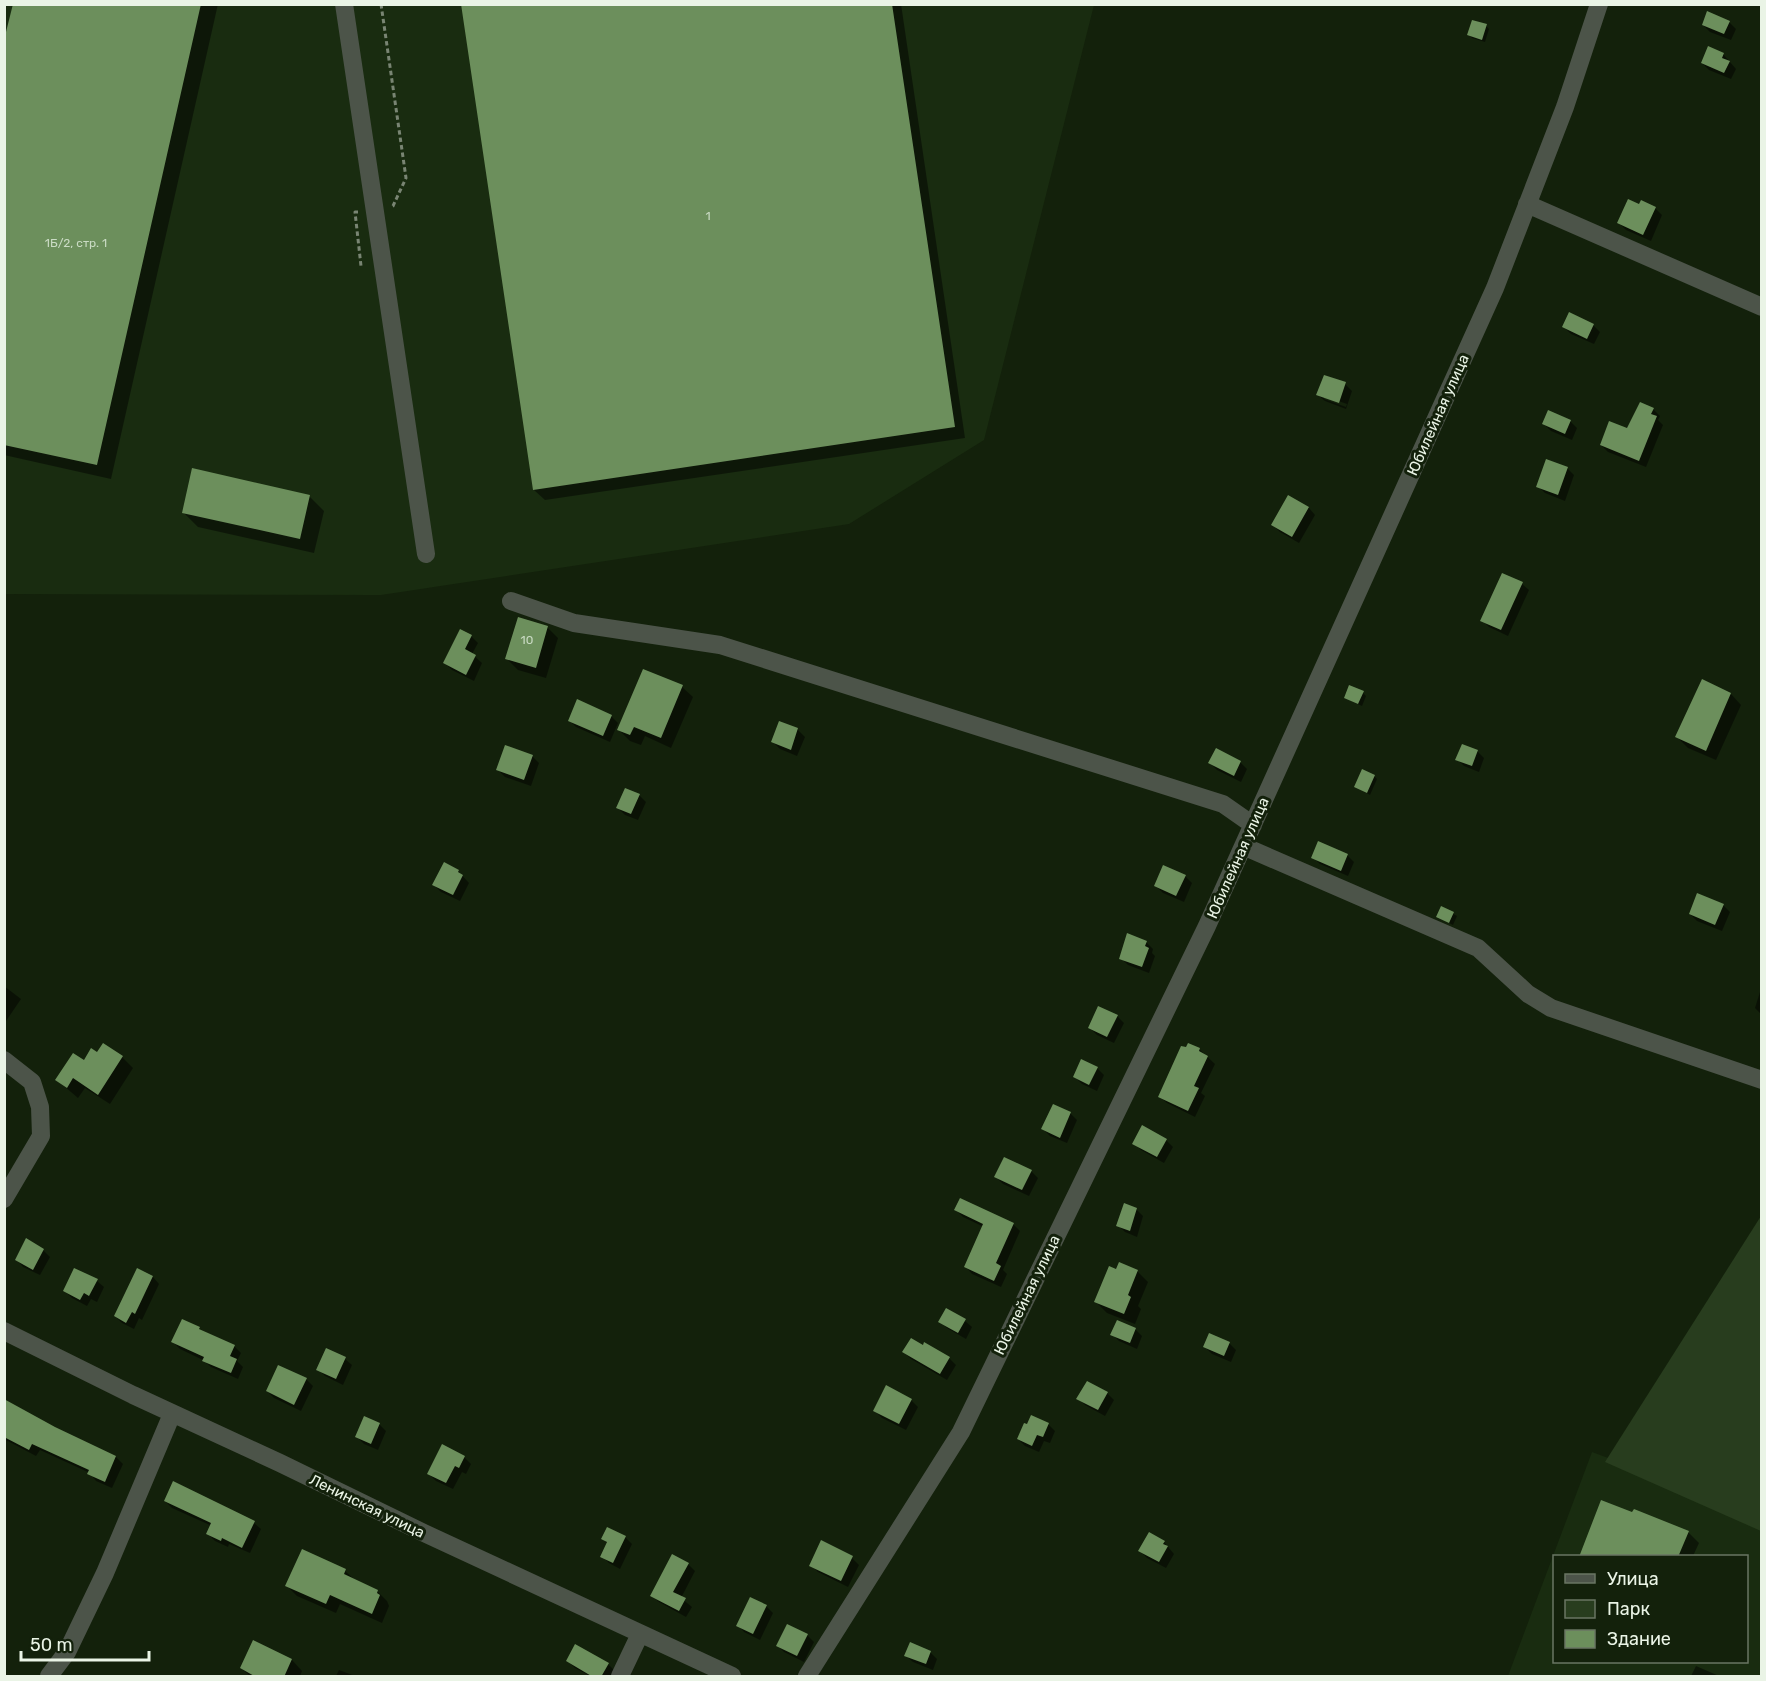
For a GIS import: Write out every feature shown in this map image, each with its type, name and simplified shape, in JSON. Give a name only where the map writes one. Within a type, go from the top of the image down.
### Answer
[{"type":"street","points":[[344,4],[426,554]]},
{"type":"street","name":"Юбилейная улица","points":[[807,1677],[961,1432],[1207,926],[1495,288],[1565,107],[1599,4]]},
{"type":"street","points":[[1527,204],[1761,307]]},
{"type":"street","points":[[511,601],[574,623],[720,645],[1223,804],[1253,825]]},
{"type":"street","points":[[1243,846],[1478,948],[1528,994],[1551,1008],[1761,1080]]},
{"type":"street","points":[[4,1060],[32,1082],[40,1107],[41,1136],[4,1199]]},
{"type":"street","name":"Ленинская улица","points":[[4,1331],[172,1414],[732,1677]]},
{"type":"street","points":[[49,1677],[67,1652],[105,1573],[172,1414]]},
{"type":"street","points":[[620,1677],[640,1634]]},
{"type":"path","points":[[362,266],[355,212],[393,206],[406,178],[381,4]]},
{"type":"shaded area","points":[[5,5],[1094,5],[984,440],[849,524],[381,595],[5,594]]},
{"type":"shaded area","points":[[1592,1452],[1761,1515],[1761,1676],[1508,1676],[1553,1556],[1553,1663],[1748,1663],[1748,1555],[1553,1555]]},
{"type":"green space","points":[[1761,1216],[1761,1531],[1605,1462]]},
{"type":"building","points":[[13,4],[201,4],[97,465],[4,445],[4,40]]},
{"type":"building","points":[[461,4],[892,4],[955,427],[533,490]]},
{"type":"building","points":[[1707,11],[1730,21],[1724,34],[1702,25]]},
{"type":"building","points":[[1472,20],[1487,24],[1482,40],[1467,35]]},
{"type":"building","points":[[1708,46],[1724,53],[1722,58],[1730,61],[1724,73],[1701,63]]},
{"type":"building","points":[[1628,199],[1639,204],[1641,200],[1656,207],[1643,235],[1617,223]]},
{"type":"building","points":[[1569,312],[1594,324],[1587,339],[1562,327]]},
{"type":"building","points":[[1324,375],[1346,382],[1339,403],[1316,395]]},
{"type":"building","points":[[1640,402],[1654,408],[1651,414],[1657,416],[1639,461],[1600,445],[1609,421],[1627,428]]},
{"type":"building","points":[[1548,410],[1571,420],[1565,434],[1542,424]]},
{"type":"building","points":[[1546,459],[1568,467],[1558,495],[1536,487]]},
{"type":"building","points":[[192,468],[310,495],[300,539],[182,513]]},
{"type":"building","points":[[1288,495],[1309,507],[1292,537],[1271,525]]},
{"type":"building","points":[[1502,573],[1523,582],[1501,630],[1480,621]]},
{"type":"building","points":[[518,617],[548,626],[536,668],[505,659]]},
{"type":"building","points":[[460,629],[472,635],[465,649],[476,655],[466,675],[443,663]]},
{"type":"building","points":[[643,669],[683,685],[661,738],[634,727],[630,735],[617,730]]},
{"type":"building","points":[[1702,679],[1731,693],[1706,751],[1675,737]]},
{"type":"building","points":[[1349,685],[1364,691],[1358,704],[1344,698]]},
{"type":"building","points":[[577,699],[612,715],[603,736],[568,721]]},
{"type":"building","points":[[779,721],[798,728],[791,750],[771,742]]},
{"type":"building","points":[[1462,744],[1478,750],[1472,766],[1455,760]]},
{"type":"building","points":[[505,745],[533,755],[524,780],[496,770]]},
{"type":"building","points":[[1216,748],[1241,761],[1234,776],[1208,763]]},
{"type":"building","points":[[1362,769],[1375,775],[1367,793],[1354,787]]},
{"type":"building","points":[[625,788],[640,794],[631,814],[616,808]]},
{"type":"building","points":[[1318,841],[1348,854],[1341,871],[1311,858]]},
{"type":"building","points":[[444,862],[459,870],[458,872],[463,875],[453,895],[432,885]]},
{"type":"building","points":[[1163,865],[1186,875],[1176,896],[1154,886]]},
{"type":"building","points":[[1697,893],[1724,904],[1715,925],[1689,914]]},
{"type":"building","points":[[1441,906],[1454,912],[1449,923],[1436,917]]},
{"type":"building","points":[[1127,933],[1147,941],[1145,946],[1149,948],[1142,967],[1119,959]]},
{"type":"building","points":[[1098,1006],[1118,1015],[1107,1037],[1088,1028]]},
{"type":"building","points":[[103,1043],[123,1056],[98,1095],[73,1078],[67,1088],[55,1080],[73,1053],[84,1060],[91,1048],[97,1052]]},
{"type":"building","points":[[1188,1043],[1200,1048],[1199,1051],[1208,1056],[1194,1086],[1199,1088],[1188,1111],[1158,1097],[1181,1046],[1186,1047]]},
{"type":"building","points":[[1081,1059],[1098,1067],[1089,1085],[1073,1077]]},
{"type":"building","points":[[1053,1104],[1071,1112],[1060,1138],[1041,1129]]},
{"type":"building","points":[[1142,1125],[1167,1139],[1157,1157],[1132,1144]]},
{"type":"building","points":[[1004,1157],[1032,1170],[1022,1190],[994,1177]]},
{"type":"building","points":[[960,1198],[1014,1223],[996,1263],[1001,1266],[994,1281],[964,1267],[983,1224],[954,1210]]},
{"type":"building","points":[[1124,1203],[1137,1208],[1130,1231],[1116,1226]]},
{"type":"building","points":[[26,1238],[44,1249],[33,1270],[15,1260]]},
{"type":"building","points":[[1119,1262],[1138,1270],[1128,1295],[1131,1297],[1124,1314],[1094,1302],[1109,1266],[1116,1269]]},
{"type":"building","points":[[74,1268],[98,1279],[89,1296],[84,1293],[80,1300],[63,1291]]},
{"type":"building","points":[[137,1268],[153,1276],[135,1314],[132,1312],[126,1323],[114,1316]]},
{"type":"building","points":[[946,1308],[966,1319],[958,1333],[938,1322]]},
{"type":"building","points":[[182,1319],[235,1345],[230,1356],[237,1359],[231,1373],[202,1361],[204,1357],[171,1342]]},
{"type":"building","points":[[1117,1320],[1136,1328],[1130,1343],[1110,1335]]},
{"type":"building","points":[[1209,1333],[1230,1342],[1224,1356],[1203,1347]]},
{"type":"building","points":[[911,1338],[923,1345],[924,1342],[950,1357],[940,1374],[902,1352]]},
{"type":"building","points":[[326,1348],[346,1357],[336,1379],[316,1370]]},
{"type":"building","points":[[278,1365],[307,1378],[294,1405],[266,1391]]},
{"type":"building","points":[[1087,1381],[1108,1392],[1098,1410],[1076,1399]]},
{"type":"building","points":[[886,1385],[912,1399],[899,1424],[873,1411]]},
{"type":"building","points":[[4,1399],[55,1427],[116,1456],[105,1482],[87,1474],[89,1470],[32,1444],[29,1450],[4,1437]]},
{"type":"building","points":[[1031,1415],[1049,1423],[1043,1437],[1037,1435],[1032,1446],[1017,1439],[1024,1423],[1027,1424]]},
{"type":"building","points":[[364,1416],[380,1423],[371,1444],[355,1437]]},
{"type":"building","points":[[442,1444],[465,1456],[459,1468],[455,1466],[446,1483],[427,1474]]},
{"type":"building","points":[[173,1481],[255,1521],[242,1548],[222,1538],[221,1541],[206,1534],[211,1523],[164,1501]]},
{"type":"building","points":[[1601,1500],[1632,1512],[1634,1509],[1689,1531],[1679,1555],[1580,1555]]},
{"type":"building","points":[[607,1527],[626,1536],[613,1563],[600,1557],[607,1542],[601,1539]]},
{"type":"building","points":[[1149,1532],[1165,1541],[1163,1544],[1168,1546],[1159,1562],[1138,1551]]},
{"type":"building","points":[[821,1540],[853,1556],[841,1581],[809,1566]]},
{"type":"building","points":[[302,1549],[346,1569],[344,1574],[378,1590],[377,1593],[380,1595],[372,1614],[330,1595],[326,1604],[285,1586]]},
{"type":"building","points":[[672,1554],[689,1563],[673,1592],[686,1598],[679,1611],[650,1596]]},
{"type":"building","points":[[750,1597],[767,1605],[753,1634],[736,1626]]},
{"type":"building","points":[[787,1624],[808,1634],[797,1656],[776,1646]]},
{"type":"building","points":[[253,1640],[292,1659],[284,1677],[256,1677],[240,1668]]},
{"type":"building","points":[[910,1642],[931,1651],[926,1664],[904,1656]]},
{"type":"building","points":[[575,1644],[609,1663],[601,1677],[593,1677],[566,1661]]}]
